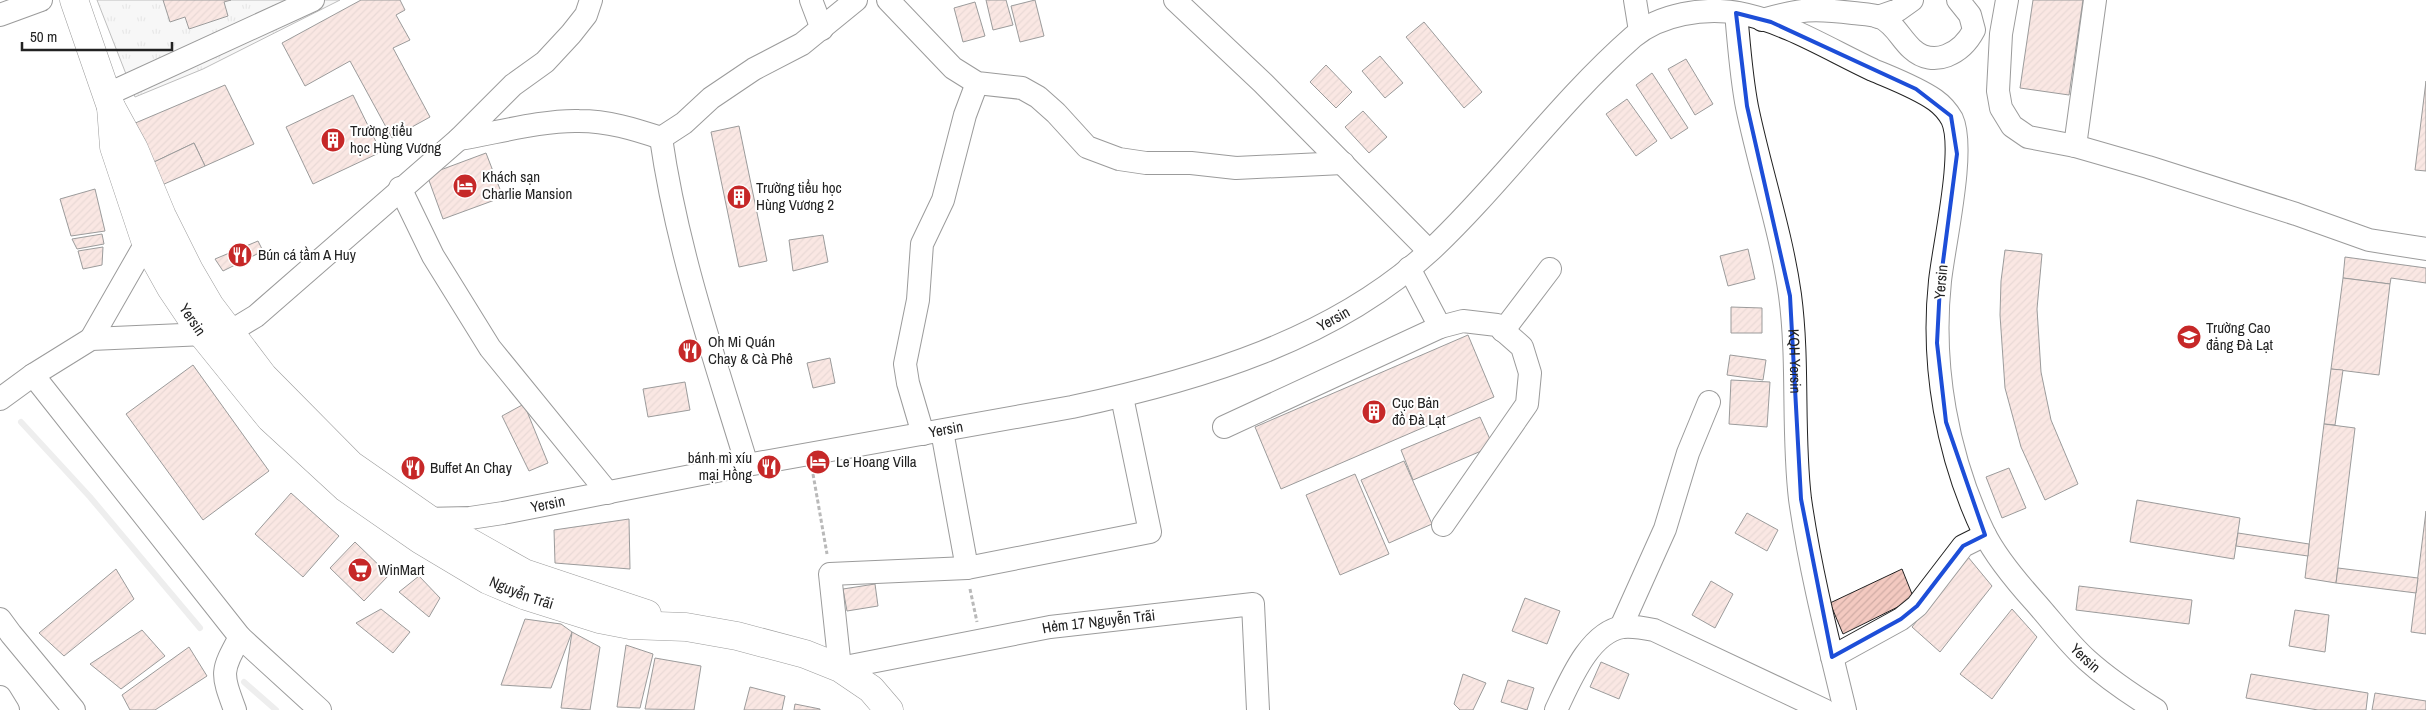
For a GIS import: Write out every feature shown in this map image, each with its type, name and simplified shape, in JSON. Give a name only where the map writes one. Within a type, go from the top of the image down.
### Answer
[{"type":"main road","name":"Yersin","points":[[74,0],[109,101],[134,149],[162,216],[189,270],[228,333],[262,376],[351,465],[430,520]]},
{"type":"main road","name":"Yersin","points":[[109,101],[114,147],[146,243],[171,288],[202,334],[270,418],[346,488],[375,508]]},
{"type":"main road","name":"Nguyễn Trãi","points":[[375,508],[421,540],[488,580],[526,596],[599,619],[630,625],[686,627],[737,636],[806,654],[840,668],[871,689],[889,710]]},
{"type":"main road","name":"Nguyễn Trãi","points":[[430,520],[524,573],[686,627]]},
{"type":"street","points":[[0,15],[41,0]]},
{"type":"street","points":[[109,101],[313,0]]},
{"type":"street","points":[[90,339],[228,333],[256,316],[400,188],[459,139],[513,85],[545,62],[586,15],[591,0]]},
{"type":"street","points":[[811,0],[822,29]]},
{"type":"street","points":[[661,138],[684,123],[711,98],[754,69],[802,44],[856,0]]},
{"type":"street","points":[[888,0],[953,68],[977,83],[1022,88],[1038,97],[1056,113],[1073,134],[1087,147],[1119,158],[1146,163],[1191,163],[1236,168],[1343,163]]},
{"type":"street","points":[[1175,0],[1343,163],[1429,251]]},
{"type":"street","points":[[1635,0],[1640,31]]},
{"type":"street","points":[[1762,20],[1799,10],[1818,8],[1878,16],[1898,10],[1912,0]]},
{"type":"street","points":[[1878,16],[1894,26],[1900,36],[1920,56],[1945,58],[1959,50],[1969,40],[1974,30],[1970,15],[1958,0]]},
{"type":"street","points":[[2007,0],[2001,34],[1998,91],[2001,108],[2012,126],[2028,137],[2075,146],[2296,214],[2369,240],[2426,249]]},
{"type":"street","points":[[2075,146],[2095,0]]},
{"type":"street","name":"Yersin","points":[[375,508],[430,520],[503,513],[747,465],[1122,396],[1239,361],[1317,328],[1364,302],[1409,268],[1465,216],[1604,62],[1640,31],[1667,19],[1697,11],[1736,12],[1762,20],[1916,89],[1939,103],[1951,116],[1956,132],[1957,154],[1940,285],[1937,343],[1946,422],[1959,470],[1985,535],[2020,585],[2085,659],[2125,690],[2156,710]]},
{"type":"street","name":"KQH Yersin","points":[[1736,12],[1747,106],[1776,222],[1790,296],[1796,374],[1800,499],[1832,657],[1845,710]]},
{"type":"street","points":[[1974,30],[2001,34]]},
{"type":"street","points":[[967,568],[933,432],[908,383],[905,364],[918,300],[922,244],[942,200],[965,115],[977,83]]},
{"type":"street","points":[[459,139],[554,122],[580,120],[621,125],[661,138]]},
{"type":"street","points":[[661,138],[669,191],[693,284],[747,465]]},
{"type":"street","points":[[400,188],[433,256],[490,348],[608,493]]},
{"type":"street","points":[[0,399],[33,375],[90,339],[162,216]]},
{"type":"street","points":[[1409,268],[1440,327]]},
{"type":"street","points":[[1504,331],[1550,269]]},
{"type":"street","points":[[1224,427],[1440,327],[1463,321],[1497,325],[1522,347],[1530,373],[1527,404],[1443,525]]},
{"type":"street","points":[[33,375],[240,636],[320,710]]},
{"type":"street","points":[[840,668],[830,574],[967,568],[1150,532],[1122,396]]},
{"type":"street","points":[[1621,627],[1665,529],[1688,453],[1709,402]]},
{"type":"street","points":[[1832,657],[1901,620],[1917,606],[1963,546],[1985,535]]},
{"type":"street","name":"Hẻm 17 Nguyễn Trãi","points":[[840,668],[1050,627],[1253,604],[1258,710]]},
{"type":"street","points":[[0,619],[10,634],[74,710]]},
{"type":"street","points":[[1556,710],[1590,647],[1621,627],[1654,630],[1824,710]]},
{"type":"street","points":[[235,710],[225,683],[225,665],[240,636]]},
{"type":"street","points":[[0,697],[8,710]]},
{"type":"path","points":[[809,454],[830,574]]},
{"type":"path","points":[[967,568],[980,640]]},
{"type":"highlighted area","points":[[1736,13],[1771,22],[1916,89],[1951,116],[1957,154],[1940,285],[1937,343],[1946,422],[1985,535],[1963,546],[1917,606],[1901,619],[1832,657],[1801,499],[1790,296],[1747,106]]},
{"type":"green space","points":[[97,0],[340,0],[203,69],[135,97]]},
{"type":"building","points":[[163,0],[231,0],[224,2],[228,16],[189,29],[185,17],[170,22]]},
{"type":"building","points":[[361,0],[400,0],[405,10],[396,15],[410,40],[393,48],[430,117],[392,138],[350,61],[305,86],[282,43]]},
{"type":"building","points":[[986,0],[1006,0],[1013,25],[993,30]]},
{"type":"building","points":[[1035,0],[1044,36],[1020,42],[1011,6]]},
{"type":"building","points":[[2033,0],[2083,0],[2069,95],[2020,88]]},
{"type":"building","points":[[975,2],[985,36],[963,42],[954,8]]},
{"type":"building","points":[[1424,22],[1482,92],[1464,108],[1406,37]]},
{"type":"building","points":[[1380,56],[1403,83],[1385,98],[1362,71]]},
{"type":"building","points":[[1686,59],[1713,104],[1695,115],[1668,69]]},
{"type":"building","points":[[1326,65],[1352,92],[1336,108],[1310,82]]},
{"type":"building","points":[[1652,73],[1688,128],[1671,139],[1636,85]]},
{"type":"building","points":[[2426,81],[2426,171],[2415,170]]},
{"type":"building","points":[[225,85],[254,144],[205,166],[194,143],[152,163],[133,124]]},
{"type":"building","name":"Trường tiểu học Hùng Vương","points":[[353,95],[381,152],[313,184],[286,127]]},
{"type":"building","points":[[1627,99],[1657,141],[1636,156],[1606,114]]},
{"type":"building","points":[[1363,111],[1387,137],[1369,153],[1345,127]]},
{"type":"building","name":"Trường tiểu học Hùng Vương 2","points":[[739,126],[767,261],[739,267],[711,132]]},
{"type":"building","points":[[194,143],[205,166],[162,185],[152,163]]},
{"type":"building","name":"Khách sạn Charlie Mansion","points":[[486,153],[503,197],[443,219],[427,175]]},
{"type":"building","points":[[95,189],[105,231],[71,236],[60,199]]},
{"type":"building","points":[[102,234],[104,244],[77,249],[72,239]]},
{"type":"building","points":[[823,235],[828,262],[793,271],[789,240]]},
{"type":"building","name":"Bún cá tầm A Huy","points":[[258,241],[263,251],[223,271],[215,259]]},
{"type":"building","points":[[103,247],[102,265],[83,269],[78,251]]},
{"type":"building","points":[[1748,249],[1755,279],[1728,286],[1720,256]]},
{"type":"building","points":[[2005,250],[2042,254],[2037,309],[2041,372],[2051,420],[2078,484],[2045,500],[2021,447],[2005,388],[2000,315],[2001,281]]},
{"type":"building","points":[[2345,257],[2426,268],[2426,283],[2391,278],[2390,284],[2343,278]]},
{"type":"building","points":[[2343,278],[2390,284],[2379,375],[2331,369]]},
{"type":"building","points":[[1731,307],[1762,308],[1762,333],[1731,333]]},
{"type":"building","name":"Cục Bản đồ Đà Lạt","points":[[1468,335],[1494,397],[1281,489],[1255,427]]},
{"type":"building","points":[[1730,355],[1766,360],[1763,380],[1727,375]]},
{"type":"building","points":[[830,358],[835,383],[813,388],[807,363]]},
{"type":"building","points":[[193,365],[269,471],[203,520],[126,414]]},
{"type":"building","points":[[2331,369],[2343,370],[2335,425],[2324,424]]},
{"type":"building","points":[[1731,380],[1770,382],[1767,427],[1729,424]]},
{"type":"building","points":[[685,382],[690,410],[648,417],[643,389]]},
{"type":"building","points":[[524,404],[548,463],[529,471],[502,416]]},
{"type":"building","points":[[1480,417],[1493,446],[1413,480],[1401,450]]},
{"type":"building","points":[[2324,424],[2355,428],[2336,583],[2305,578]]},
{"type":"building","points":[[1404,461],[1432,524],[1389,543],[1361,480]]},
{"type":"building","points":[[2009,468],[2026,508],[2002,518],[1986,477]]},
{"type":"building","points":[[1355,474],[1389,554],[1340,575],[1306,495]]},
{"type":"building","points":[[291,493],[339,536],[303,577],[255,534]]},
{"type":"building","points":[[2137,500],[2240,518],[2234,559],[2130,542]]},
{"type":"building","points":[[2426,511],[2426,634],[2411,632]]},
{"type":"building","points":[[1747,513],[1778,530],[1767,551],[1735,533]]},
{"type":"building","points":[[629,519],[630,569],[555,563],[554,530]]},
{"type":"building","points":[[2238,533],[2309,544],[2308,556],[2236,546]]},
{"type":"building","points":[[355,542],[389,575],[364,601],[330,568]]},
{"type":"building","points":[[1968,557],[1992,586],[1940,652],[1912,627]]},
{"type":"building","points":[[2338,568],[2418,578],[2416,593],[2336,583]]},
{"type":"building","points":[[116,569],[134,599],[64,656],[39,633]]},
{"type":"building","points":[[1902,569],[1914,599],[1843,634],[1830,603]]},
{"type":"building","points":[[419,576],[440,598],[429,617],[399,592]]},
{"type":"building","points":[[1711,581],[1733,594],[1715,628],[1692,615]]},
{"type":"building","points":[[875,584],[878,606],[847,611],[843,589]]},
{"type":"building","points":[[2079,586],[2192,600],[2189,624],[2076,610]]},
{"type":"building","points":[[1525,598],[1560,611],[1547,644],[1512,631]]},
{"type":"building","points":[[381,609],[410,632],[393,653],[356,623]]},
{"type":"building","points":[[2012,609],[2037,637],[1992,699],[1960,674]]},
{"type":"building","points":[[2295,610],[2329,615],[2325,652],[2289,646]]},
{"type":"building","points":[[525,619],[561,624],[572,632],[551,688],[501,685]]},
{"type":"building","points":[[142,630],[165,656],[121,689],[90,664]]},
{"type":"building","points":[[572,632],[600,647],[590,710],[561,708]]},
{"type":"building","points":[[626,645],[653,654],[640,708],[617,707]]},
{"type":"building","points":[[189,647],[207,676],[155,710],[130,710],[122,695]]},
{"type":"building","points":[[655,658],[701,666],[694,710],[645,709]]},
{"type":"building","points":[[1601,662],[1629,674],[1619,699],[1590,687]]},
{"type":"building","points":[[1463,674],[1486,683],[1473,710],[1460,710],[1454,704]]},
{"type":"building","points":[[2251,674],[2368,693],[2366,710],[2318,710],[2246,698]]},
{"type":"building","points":[[1508,680],[1534,688],[1527,710],[1501,702]]},
{"type":"building","points":[[750,687],[785,696],[782,710],[744,710]]},
{"type":"building","points":[[2375,693],[2426,701],[2426,710],[2372,710]]},
{"type":"building","points":[[795,704],[820,709],[820,710],[794,710]]},
{"type":"waterway","points":[[21,422],[90,497],[200,628]]},
{"type":"waterway","points":[[244,682],[276,710]]},
{"type":"place","name":"Trường tiểu học Hùng Vương","points":[[333,140]]},
{"type":"place","name":"Khách sạn Charlie Mansion","points":[[465,186]]},
{"type":"place","name":"Trường tiểu học Hùng Vương 2","points":[[739,197]]},
{"type":"place","name":"Bún cá tầm A Huy","points":[[240,255]]},
{"type":"place","name":"Trường Cao đẳng Đà Lạt","points":[[2189,337]]},
{"type":"place","name":"Oh Mi Quán Chay & Cà Phê","points":[[690,351]]},
{"type":"place","name":"Cục Bản đồ Đà Lạt","points":[[1374,412]]},
{"type":"place","name":"Le Hoang Villa","points":[[818,462]]},
{"type":"place","name":"bánh mì xíu mại Hồng","points":[[769,467]]},
{"type":"place","name":"Buffet An Chay","points":[[413,468]]},
{"type":"place","name":"WinMart","points":[[360,570]]}]
